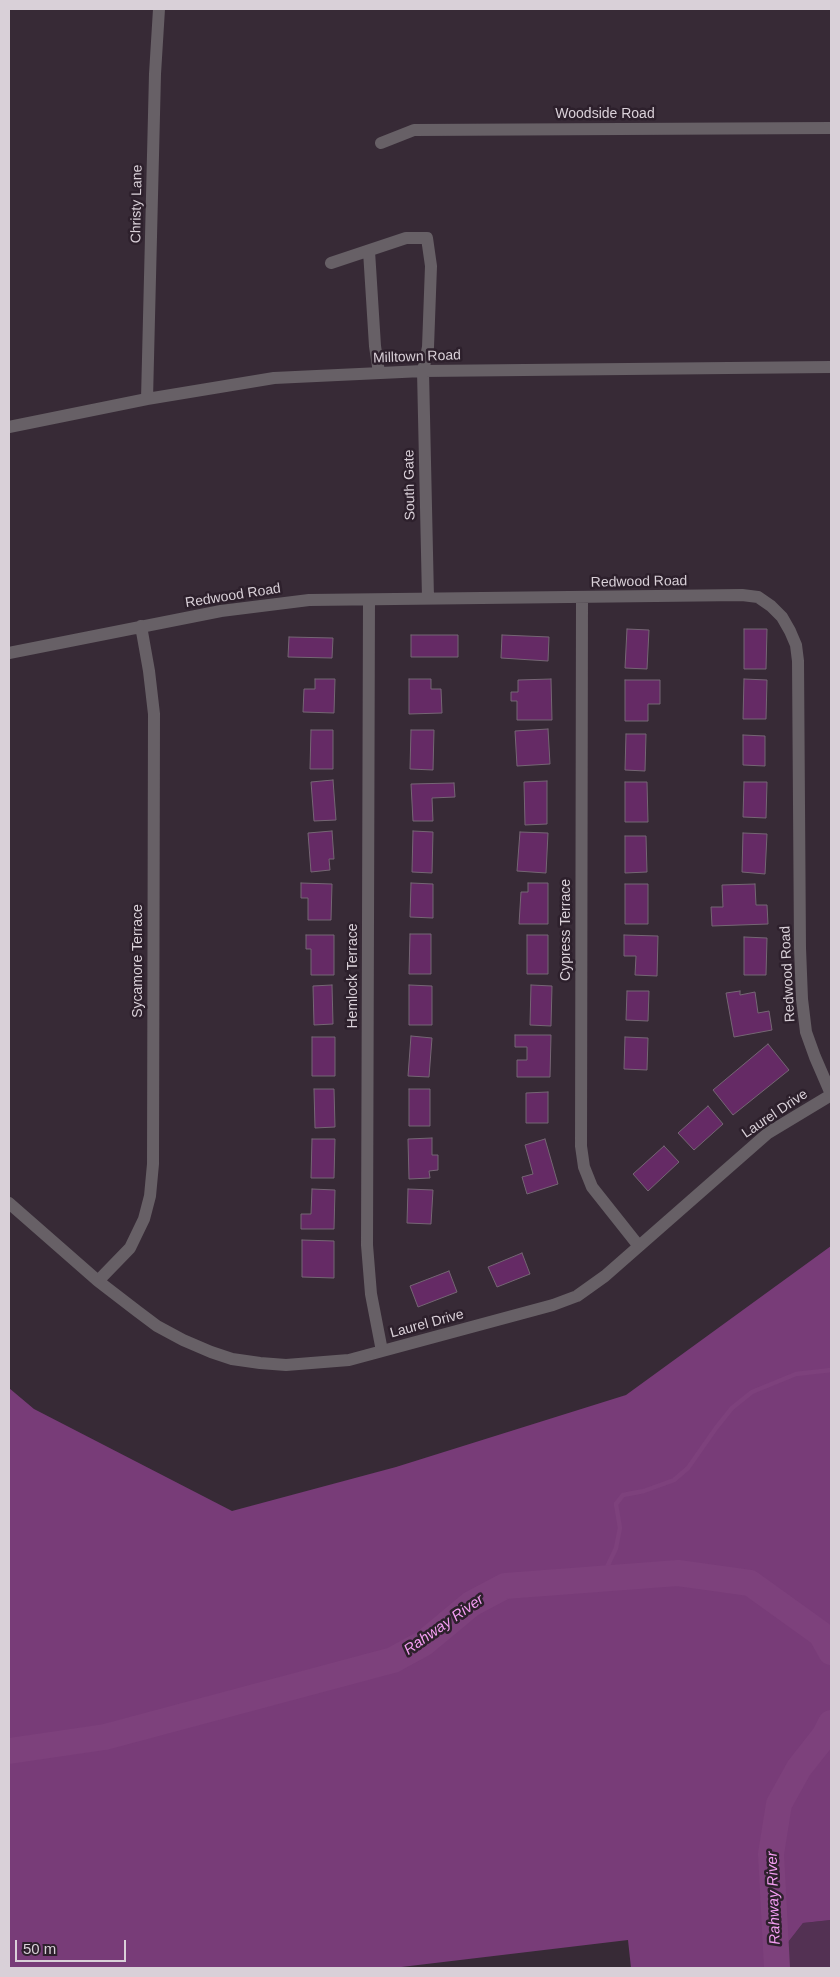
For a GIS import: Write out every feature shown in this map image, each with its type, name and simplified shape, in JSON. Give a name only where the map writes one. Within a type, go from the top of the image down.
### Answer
[{"type":"street","name":"Christy Lane","points":[[147,399],[155,74],[159,9]]},
{"type":"street","name":"Woodside Road","points":[[381,143],[414,130],[831,128]]},
{"type":"street","name":"South Gate","points":[[369,251],[406,238],[427,238],[431,266],[428,346],[423,371],[428,598]]},
{"type":"street","points":[[331,263],[369,251],[375,346],[379,373]]},
{"type":"street","name":"Milltown Road","points":[[9,427],[147,399],[274,378],[423,371],[831,367]]},
{"type":"street","name":"Redwood Road","points":[[9,653],[221,611],[309,600],[758,597],[782,617],[796,645],[798,661],[802,999],[806,1032],[831,1094]]},
{"type":"street","name":"Cypress Terrace","points":[[582,598],[581,1146],[584,1168],[592,1187],[638,1245]]},
{"type":"street","name":"Hemlock Terrace","points":[[369,600],[367,1245],[371,1294],[382,1352]]},
{"type":"street","name":"Sycamore Terrace","points":[[98,1281],[130,1248],[144,1219],[150,1196],[153,1164],[154,714],[150,671],[141,626]]},
{"type":"street","name":"Laurel Drive","points":[[9,1203],[98,1281],[157,1326],[211,1352],[232,1359],[286,1365],[348,1360],[553,1305],[576,1296],[605,1276],[638,1245],[768,1133],[831,1094]]},
{"type":"shaded area","points":[[831,1246],[831,1920],[803,1923],[768,1968],[631,1968],[628,1940],[393,1968],[9,1968],[9,1388],[34,1409],[232,1511],[396,1467],[626,1395]]},
{"type":"shaded area","points":[[831,1920],[831,1968],[768,1968],[803,1923]]},
{"type":"building","points":[[627,629],[649,630],[647,669],[625,668]]},
{"type":"building","points":[[744,629],[767,629],[766,669],[744,669]]},
{"type":"building","points":[[411,635],[458,635],[458,657],[411,657]]},
{"type":"building","points":[[502,635],[549,637],[548,661],[501,658]]},
{"type":"building","points":[[289,637],[333,638],[332,658],[288,657]]},
{"type":"building","points":[[315,679],[335,679],[334,713],[303,712],[304,689],[315,689]]},
{"type":"building","points":[[409,679],[431,679],[431,689],[441,689],[442,713],[409,714]]},
{"type":"building","points":[[551,679],[552,720],[517,720],[517,701],[511,701],[511,692],[518,692],[518,680]]},
{"type":"building","points":[[744,679],[767,680],[766,719],[743,719]]},
{"type":"building","points":[[625,680],[660,680],[660,704],[648,704],[648,721],[625,721]]},
{"type":"building","points":[[548,729],[550,764],[517,766],[515,731]]},
{"type":"building","points":[[311,730],[333,730],[333,769],[310,769]]},
{"type":"building","points":[[411,730],[434,730],[433,770],[410,769]]},
{"type":"building","points":[[626,734],[646,734],[645,771],[625,770]]},
{"type":"building","points":[[743,735],[765,736],[765,766],[743,765]]},
{"type":"building","points":[[333,780],[336,820],[314,821],[311,782]]},
{"type":"building","points":[[547,781],[547,824],[525,825],[524,782]]},
{"type":"building","points":[[625,782],[647,782],[648,822],[625,822]]},
{"type":"building","points":[[744,782],[767,782],[766,818],[743,817]]},
{"type":"building","points":[[454,783],[455,797],[432,798],[433,821],[413,821],[411,784]]},
{"type":"building","points":[[332,831],[334,859],[329,859],[330,870],[311,872],[308,833]]},
{"type":"building","points":[[413,831],[433,832],[432,873],[412,872]]},
{"type":"building","points":[[520,832],[548,833],[546,873],[517,871]]},
{"type":"building","points":[[743,833],[767,834],[765,874],[742,872]]},
{"type":"building","points":[[625,836],[646,836],[647,872],[625,873]]},
{"type":"building","points":[[301,883],[332,884],[331,920],[308,920],[308,898],[301,898]]},
{"type":"building","points":[[411,883],[433,884],[433,918],[410,917]]},
{"type":"building","points":[[528,883],[548,883],[548,924],[519,924],[521,892],[528,892]]},
{"type":"building","points":[[625,884],[648,884],[648,924],[625,924]]},
{"type":"building","points":[[755,884],[756,905],[767,905],[768,924],[712,926],[711,907],[723,907],[722,885]]},
{"type":"building","points":[[410,934],[431,934],[431,974],[409,974]]},
{"type":"building","points":[[306,935],[334,935],[334,975],[311,975],[311,949],[306,949]]},
{"type":"building","points":[[527,935],[548,935],[548,974],[527,974]]},
{"type":"building","points":[[624,935],[658,936],[657,976],[635,975],[636,956],[624,956]]},
{"type":"building","points":[[744,937],[767,938],[766,975],[744,975]]},
{"type":"building","points":[[332,985],[333,1024],[314,1025],[313,986]]},
{"type":"building","points":[[409,985],[432,986],[432,1025],[409,1025]]},
{"type":"building","points":[[531,985],[552,986],[551,1026],[530,1025]]},
{"type":"building","points":[[627,991],[649,991],[648,1021],[626,1020]]},
{"type":"building","points":[[740,991],[740,995],[755,992],[758,1013],[769,1011],[772,1030],[734,1037],[726,993]]},
{"type":"building","points":[[515,1035],[551,1035],[550,1077],[517,1077],[517,1060],[527,1060],[527,1047],[515,1047]]},
{"type":"building","points":[[411,1036],[432,1038],[429,1077],[408,1076]]},
{"type":"building","points":[[312,1037],[335,1037],[335,1076],[312,1076]]},
{"type":"building","points":[[625,1037],[648,1038],[647,1070],[624,1069]]},
{"type":"building","points":[[768,1044],[789,1070],[733,1115],[713,1090]]},
{"type":"building","points":[[314,1089],[334,1089],[335,1127],[315,1128]]},
{"type":"building","points":[[409,1089],[430,1089],[430,1126],[409,1126]]},
{"type":"building","points":[[548,1092],[548,1123],[526,1123],[526,1093]]},
{"type":"building","points":[[708,1106],[723,1124],[694,1150],[678,1133]]},
{"type":"building","points":[[432,1138],[432,1155],[438,1155],[438,1170],[429,1171],[430,1178],[409,1179],[408,1139]]},
{"type":"building","points":[[312,1139],[335,1139],[334,1178],[311,1178]]},
{"type":"building","points":[[545,1139],[558,1184],[527,1194],[522,1177],[533,1174],[525,1145]]},
{"type":"building","points":[[664,1146],[679,1162],[648,1191],[633,1174]]},
{"type":"building","points":[[312,1189],[335,1190],[334,1229],[301,1229],[301,1214],[311,1214]]},
{"type":"building","points":[[408,1189],[433,1190],[431,1224],[407,1223]]},
{"type":"building","points":[[302,1240],[334,1241],[334,1278],[302,1277]]},
{"type":"building","points":[[522,1253],[530,1274],[497,1287],[488,1267]]},
{"type":"building","points":[[449,1271],[457,1292],[418,1307],[410,1286]]},
{"type":"waterway","points":[[602,1578],[616,1548],[620,1528],[616,1504],[623,1495],[644,1491],[674,1480],[688,1468],[732,1408],[752,1392],[796,1374],[831,1370]]},
{"type":"waterway","name":"Rahway River","points":[[9,1751],[105,1737],[393,1660],[424,1643],[471,1604],[505,1586],[678,1573],[750,1583],[821,1634],[831,1652]]},
{"type":"waterway","name":"Rahway River","points":[[777,1968],[771,1854],[779,1804],[799,1768],[825,1735],[831,1723]]}]
